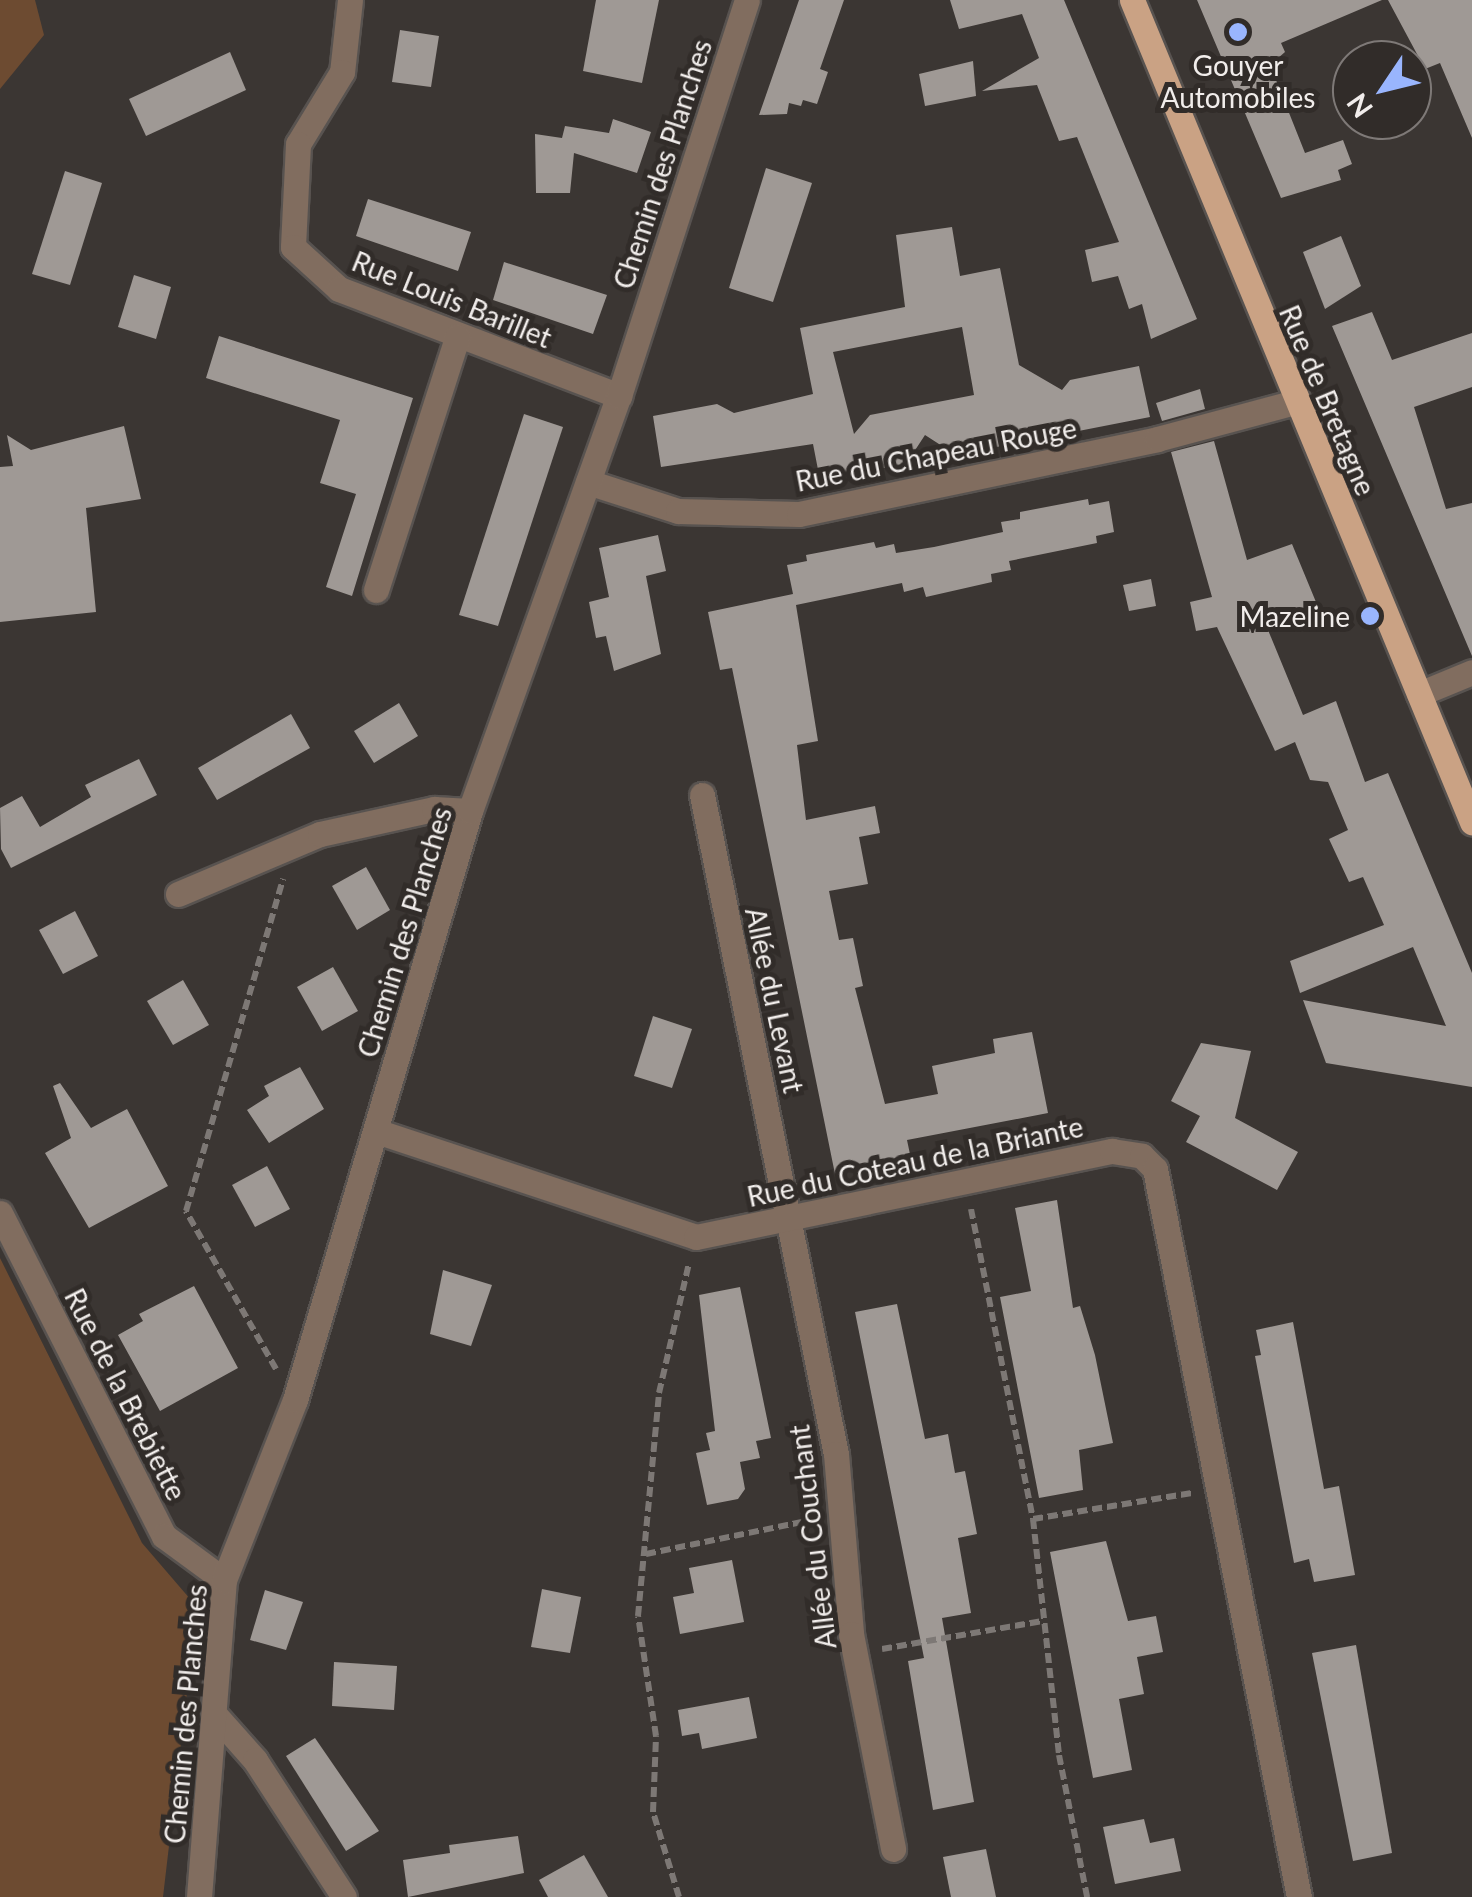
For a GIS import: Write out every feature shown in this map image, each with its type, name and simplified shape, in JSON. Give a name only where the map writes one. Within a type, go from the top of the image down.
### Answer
[{"type":"main road","name":"Rue de Bretagne","points":[[1132,0],[1295,402],[1472,822]]},
{"type":"street","name":"Rue Louis Barillet","points":[[350,0],[342,72],[298,144],[292,247],[339,289],[618,396]]},
{"type":"street","name":"Chemin des Planches","points":[[199,1897],[224,1580],[295,1400],[470,811],[618,396],[746,0]]},
{"type":"street","points":[[376,590],[458,337]]},
{"type":"street","name":"Rue du Chapeau Rouge","points":[[588,482],[678,511],[799,514],[1158,439],[1295,402]]},
{"type":"street","points":[[1419,694],[1472,672]]},
{"type":"street","name":"Allée du Levant","points":[[702,795],[789,1218]]},
{"type":"street","points":[[178,894],[292,844],[434,809],[470,811]]},
{"type":"street","points":[[376,1130],[696,1237]]},
{"type":"street","name":"Rue du Coteau de la Briante","points":[[696,1237],[1112,1151],[1142,1156],[1155,1169],[1299,1897]]},
{"type":"street","name":"Rue de la Brebiette","points":[[0,1213],[164,1536],[224,1580]]},
{"type":"street","name":"Allée du Couchant","points":[[789,1218],[836,1454],[855,1653],[893,1850]]},
{"type":"street","points":[[216,1716],[255,1760],[344,1897]]},
{"type":"path","points":[[292,844],[186,1211],[295,1400]]},
{"type":"path","points":[[966,1181],[1033,1520],[1059,1756],[1087,1897]]},
{"type":"path","points":[[680,1897],[653,1812],[656,1736],[638,1616],[659,1393],[696,1237]]},
{"type":"path","points":[[1033,1520],[1218,1488]]},
{"type":"path","points":[[646,1554],[799,1520],[842,1518]]},
{"type":"path","points":[[855,1653],[1043,1621]]},
{"type":"shaded area","points":[[0,0],[35,0],[44,35],[0,89]]},
{"type":"shaded area","points":[[0,1258],[142,1543],[197,1607],[163,1897],[0,1897]]},
{"type":"building","points":[[596,0],[659,0],[642,83],[583,71]]},
{"type":"building","points":[[799,0],[844,0],[820,69],[828,72],[817,104],[803,100],[801,106],[789,103],[787,114],[759,115]]},
{"type":"building","points":[[950,0],[1064,0],[1197,319],[1151,339],[1142,304],[1129,309],[1118,276],[1092,282],[1085,250],[1119,242],[1077,137],[1059,141],[1037,85],[982,91],[1039,58],[1022,14],[959,29]]},
{"type":"building","points":[[1197,0],[1382,0],[1281,43],[1285,52],[1270,65],[1305,153],[1343,140],[1352,164],[1338,170],[1341,180],[1281,198]]},
{"type":"building","points":[[1388,0],[1472,0],[1472,138],[1440,63],[1432,66],[1432,40],[1409,40]]},
{"type":"building","points":[[400,30],[439,36],[431,87],[392,82]]},
{"type":"building","points":[[230,52],[246,90],[146,136],[129,99]]},
{"type":"building","points":[[973,61],[976,96],[925,106],[919,74]]},
{"type":"building","points":[[613,119],[651,132],[637,173],[574,153],[570,193],[536,193],[535,134],[562,138],[565,126],[609,133]]},
{"type":"building","points":[[766,168],[812,183],[773,302],[729,288]]},
{"type":"building","points":[[65,171],[102,183],[70,285],[32,274]]},
{"type":"building","points":[[368,199],[471,232],[458,271],[356,236]]},
{"type":"building","points":[[952,227],[960,276],[1000,268],[1019,365],[1062,390],[1070,380],[1139,366],[1150,417],[956,455],[925,435],[906,464],[820,480],[813,444],[661,467],[653,416],[717,404],[734,413],[813,394],[800,328],[905,307],[896,235]],"holes":[[[962,327],[974,395],[870,415],[854,434],[833,352]]]},
{"type":"building","points":[[1341,236],[1361,286],[1325,309],[1303,252]]},
{"type":"building","points":[[504,262],[607,295],[593,334],[493,300]]},
{"type":"building","points":[[134,275],[171,287],[156,339],[118,327]]},
{"type":"building","points":[[1372,312],[1392,360],[1472,333],[1472,387],[1414,407],[1446,509],[1472,503],[1472,656],[1332,326]]},
{"type":"building","points":[[219,336],[413,398],[352,596],[326,587],[356,494],[320,483],[340,420],[206,378]]},
{"type":"building","points":[[1200,389],[1205,409],[1162,421],[1156,403]]},
{"type":"building","points":[[524,414],[563,427],[498,626],[459,615]]},
{"type":"building","points":[[124,426],[141,499],[86,508],[96,612],[0,622],[0,467],[13,466],[7,435],[31,450]]},
{"type":"building","points":[[1214,441],[1247,560],[1292,544],[1323,619],[1268,630],[1303,715],[1336,701],[1365,782],[1388,773],[1472,973],[1472,1087],[1326,1063],[1303,1000],[1446,1026],[1413,947],[1300,993],[1290,961],[1384,925],[1363,877],[1349,882],[1329,839],[1348,830],[1328,782],[1310,780],[1295,742],[1275,751],[1217,627],[1196,631],[1190,602],[1212,597],[1171,452]]},
{"type":"building","points":[[1088,499],[1089,505],[1109,501],[1114,532],[1096,536],[1097,543],[1009,561],[1011,570],[991,574],[992,582],[926,597],[923,587],[904,592],[902,583],[796,605],[818,741],[797,745],[806,820],[875,806],[880,833],[859,837],[868,884],[829,891],[839,940],[853,938],[863,986],[855,988],[885,1104],[938,1094],[932,1066],[995,1053],[993,1039],[1032,1032],[1048,1113],[907,1140],[911,1159],[835,1174],[732,668],[720,670],[708,612],[793,594],[787,565],[807,561],[806,555],[874,542],[876,548],[894,544],[896,553],[934,547],[1003,532],[1001,522],[1020,519],[1020,512]]},
{"type":"building","points":[[658,535],[666,571],[646,576],[661,654],[614,671],[606,636],[596,638],[589,602],[609,597],[599,548]]},
{"type":"building","points":[[1151,579],[1156,606],[1129,611],[1123,585]]},
{"type":"building","points":[[399,703],[418,736],[374,763],[354,731]]},
{"type":"building","points":[[291,714],[310,748],[217,800],[198,768]]},
{"type":"building","points":[[139,759],[157,795],[11,868],[1,849],[0,808],[22,796],[40,827],[91,797],[85,785]]},
{"type":"building","points":[[366,867],[390,910],[357,930],[332,886]]},
{"type":"building","points":[[75,911],[98,956],[63,974],[39,930]]},
{"type":"building","points":[[333,967],[358,1011],[322,1031],[297,987]]},
{"type":"building","points":[[183,980],[209,1025],[173,1045],[147,1001]]},
{"type":"building","points":[[653,1016],[692,1029],[672,1088],[634,1076]]},
{"type":"building","points":[[1201,1043],[1251,1051],[1235,1118],[1298,1152],[1277,1190],[1186,1142],[1200,1116],[1171,1101]]},
{"type":"building","points":[[300,1067],[324,1109],[269,1143],[247,1110],[269,1096],[264,1086]]},
{"type":"building","points":[[60,1083],[91,1128],[127,1109],[168,1186],[89,1228],[45,1153],[71,1138],[53,1086]]},
{"type":"building","points":[[267,1166],[290,1209],[255,1227],[232,1185]]},
{"type":"building","points":[[1057,1200],[1073,1308],[1080,1306],[1095,1355],[1113,1443],[1079,1450],[1083,1490],[1039,1498],[1000,1297],[1031,1291],[1015,1208]]},
{"type":"building","points":[[443,1270],[492,1285],[471,1346],[430,1334]]},
{"type":"building","points":[[194,1286],[238,1368],[160,1411],[118,1335],[143,1321],[139,1314]]},
{"type":"building","points":[[740,1287],[771,1438],[756,1441],[760,1458],[740,1462],[745,1489],[738,1499],[707,1505],[696,1453],[710,1450],[706,1433],[715,1431],[699,1295]]},
{"type":"building","points":[[897,1304],[925,1439],[948,1434],[955,1473],[965,1471],[977,1534],[958,1538],[971,1613],[942,1618],[974,1802],[933,1810],[908,1661],[924,1658],[855,1312]]},
{"type":"building","points":[[1293,1322],[1324,1489],[1339,1486],[1355,1575],[1314,1582],[1309,1559],[1294,1563],[1255,1356],[1261,1355],[1256,1330]]},
{"type":"building","points":[[1106,1541],[1128,1621],[1156,1616],[1163,1652],[1137,1657],[1144,1694],[1119,1699],[1132,1770],[1093,1778],[1050,1552]]},
{"type":"building","points":[[732,1560],[744,1622],[680,1634],[673,1597],[694,1593],[689,1568]]},
{"type":"building","points":[[542,1589],[581,1597],[570,1653],[531,1647]]},
{"type":"building","points":[[265,1590],[303,1602],[286,1650],[250,1640]]},
{"type":"building","points":[[1356,1645],[1392,1853],[1353,1861],[1312,1653]]},
{"type":"building","points":[[334,1662],[397,1666],[394,1710],[332,1706]]},
{"type":"building","points":[[749,1697],[757,1738],[702,1749],[699,1733],[682,1736],[678,1710]]},
{"type":"building","points":[[315,1738],[379,1831],[346,1851],[286,1756]]},
{"type":"building","points":[[1144,1819],[1150,1843],[1174,1838],[1181,1871],[1115,1884],[1103,1827]]},
{"type":"building","points":[[518,1836],[524,1873],[408,1897],[403,1860],[450,1853],[449,1845]]},
{"type":"building","points":[[986,1849],[996,1897],[951,1897],[943,1857]]},
{"type":"building","points":[[584,1855],[608,1897],[548,1897],[539,1880]]},
{"type":"place","name":"Gouyer Automobiles","points":[[1238,32]]},
{"type":"place","name":"Mazeline","points":[[1370,616]]}]
